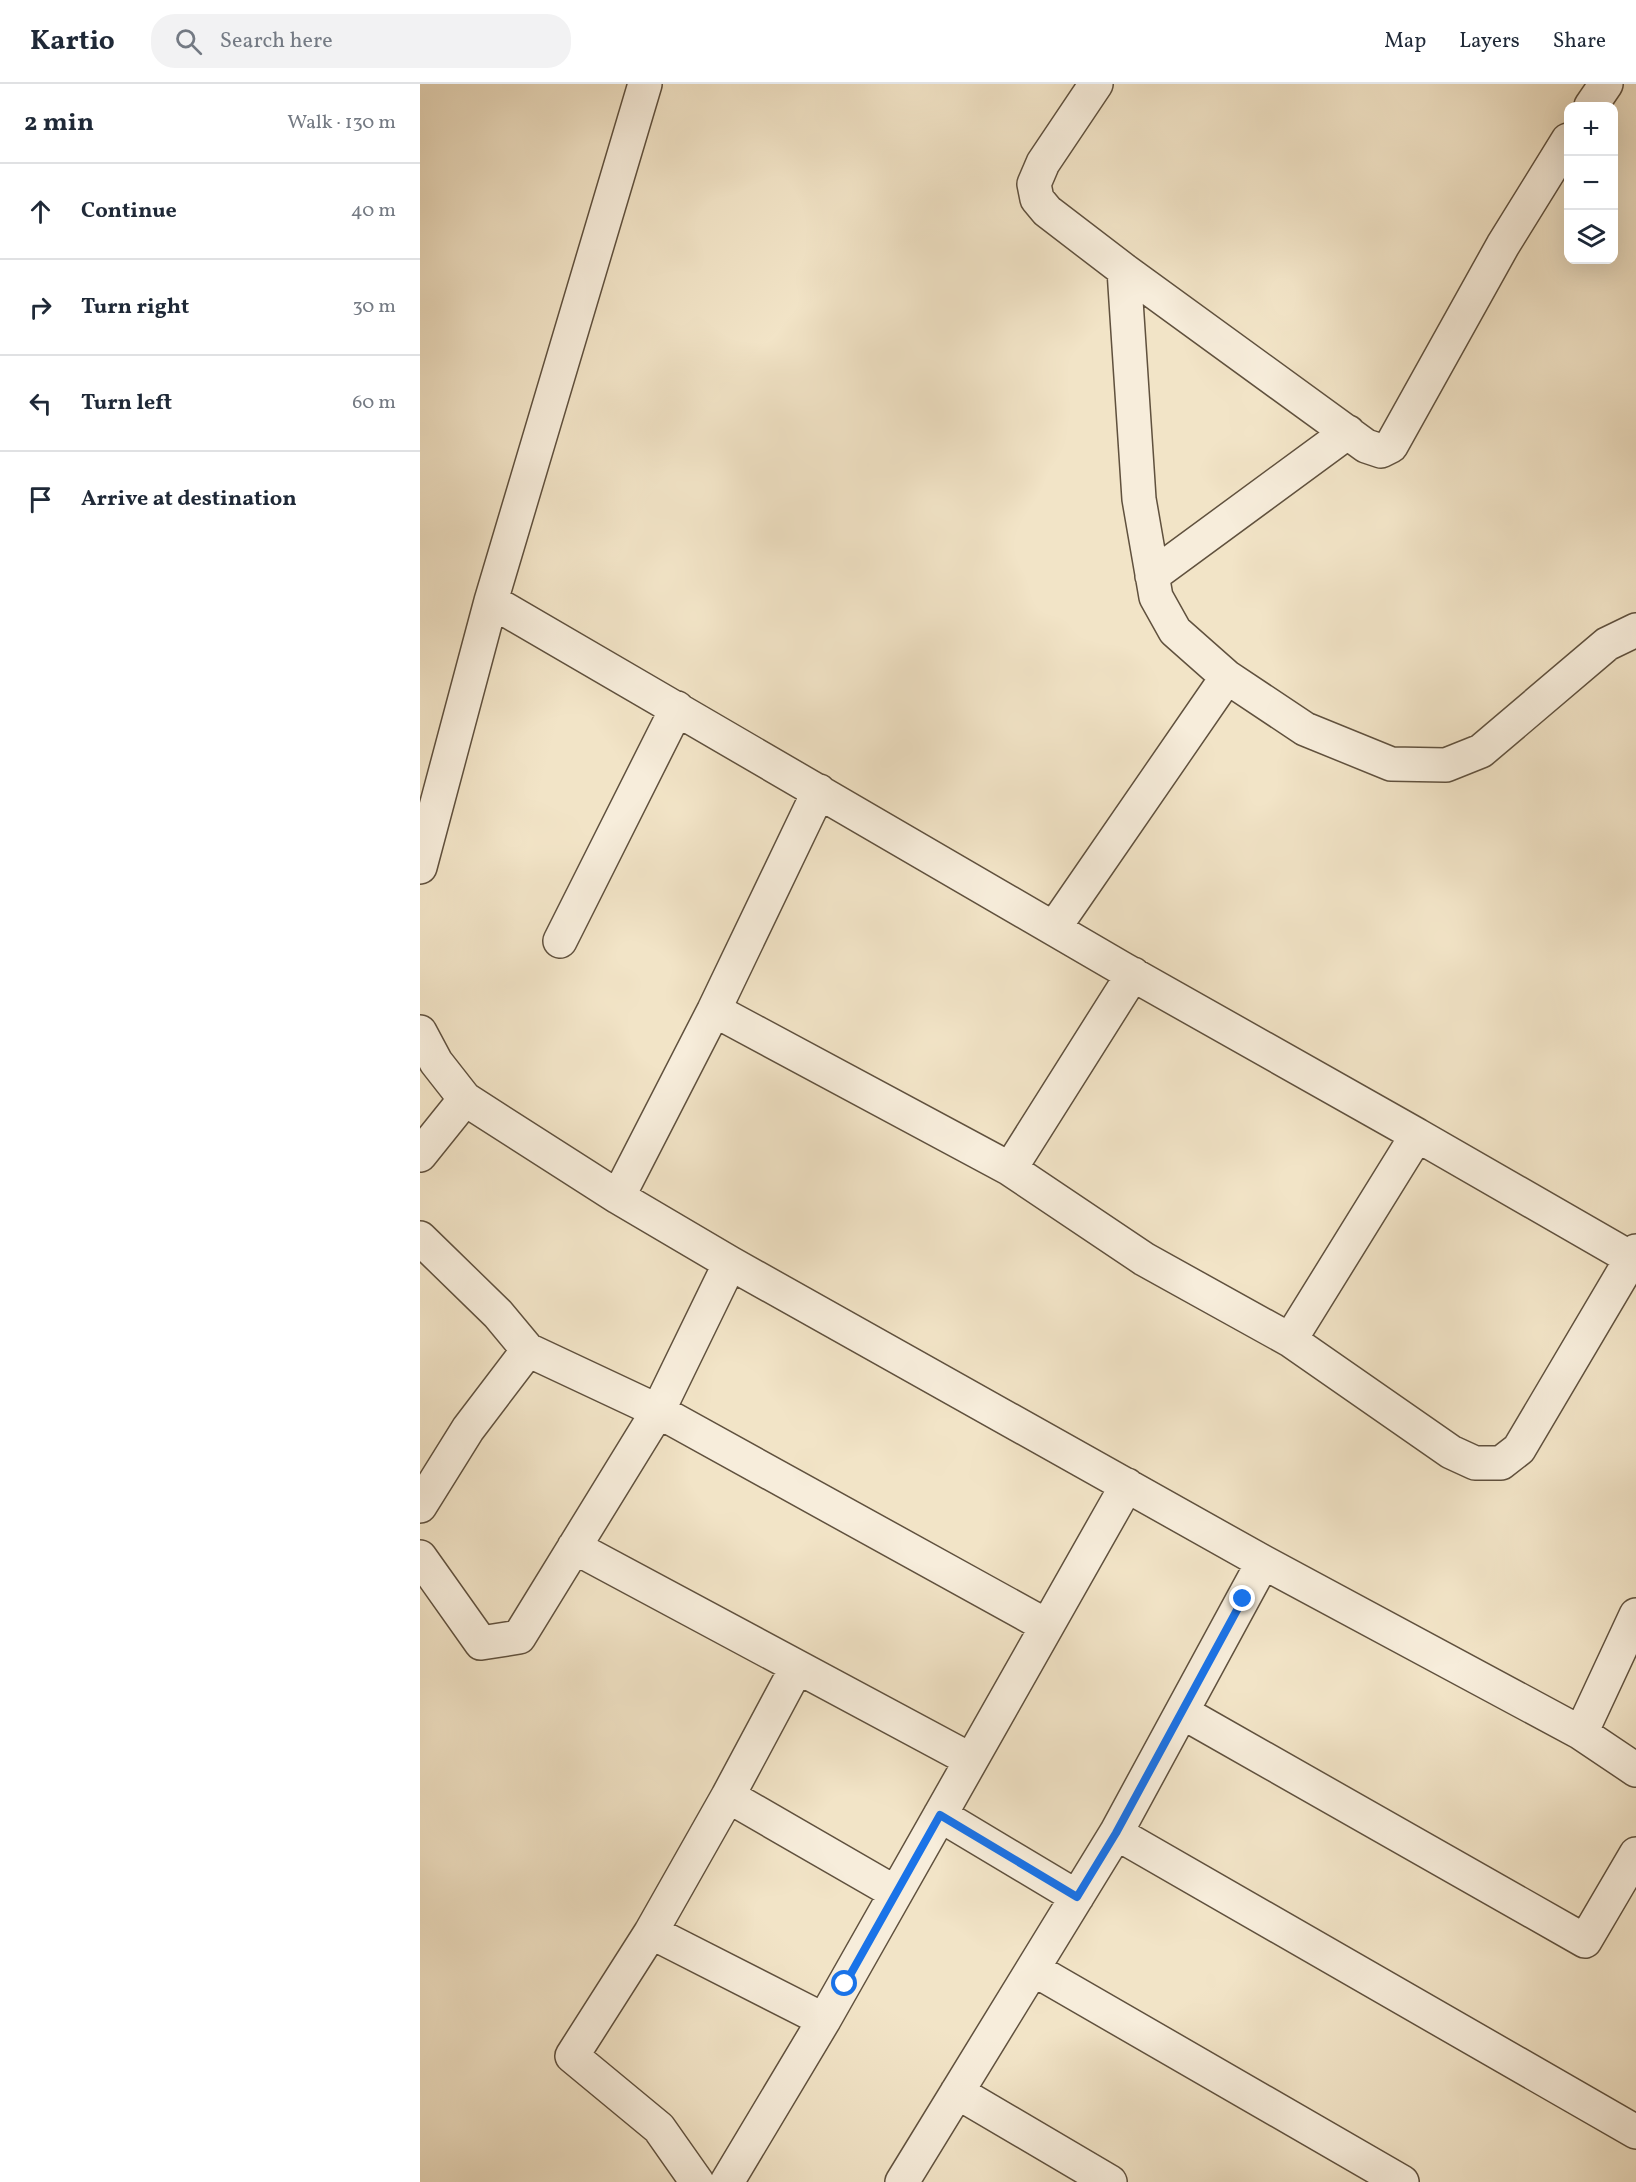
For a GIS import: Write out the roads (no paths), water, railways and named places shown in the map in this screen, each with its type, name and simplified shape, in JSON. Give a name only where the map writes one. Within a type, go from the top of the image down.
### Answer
[{"type":"street","points":[[420,867],[491,601],[645,84]]},
{"type":"street","points":[[1096,84],[1043,162],[1034,184],[1037,199],[1047,211],[1124,270],[1366,446],[1381,451],[1391,446],[1503,245],[1564,148]]},
{"type":"street","points":[[1594,102],[1606,84]]},
{"type":"street","points":[[1124,270],[1139,499],[1156,597],[1175,631],[1227,677],[1305,729],[1391,764],[1446,765],[1481,751],[1607,644],[1636,630]]},
{"type":"street","points":[[1152,576],[1348,432]]},
{"type":"street","points":[[491,601],[1133,974],[1635,1257],[1519,1449],[1501,1463],[1475,1463],[1451,1452],[1290,1340],[1144,1259],[1010,1169],[714,1010]]},
{"type":"street","points":[[1054,928],[1227,677]]},
{"type":"street","points":[[560,941],[677,708]]},
{"type":"street","points":[[618,1197],[714,1010],[819,791]]},
{"type":"street","points":[[1010,1169],[1133,974]]},
{"type":"street","points":[[420,1032],[436,1062],[465,1099],[618,1197],[730,1263],[1263,1562],[1581,1733],[1636,1770]]},
{"type":"street","points":[[420,1155],[465,1099]]},
{"type":"street","points":[[1290,1340],[1417,1135]]},
{"type":"street","points":[[420,1238],[498,1314],[528,1350],[658,1411],[1047,1626]]},
{"type":"street","points":[[420,1557],[481,1643],[519,1636],[658,1411],[730,1263]]},
{"type":"street","points":[[420,1506],[468,1429],[528,1350]]},
{"type":"street","points":[[727,2182],[824,2020],[1127,1485]]},
{"type":"street","points":[[574,1547],[971,1760]]},
{"type":"street","points":[[902,2182],[1116,1833],[1263,1562]]},
{"type":"street","points":[[1581,1733],[1636,1615]]},
{"type":"street","points":[[697,2182],[659,2128],[572,2056],[651,1932],[728,1796],[797,1667]]},
{"type":"street","points":[[1182,1712],[1585,1941],[1636,1854]]},
{"type":"street","points":[[728,1796],[896,1893]]},
{"type":"street","points":[[940,1815],[1077,1897]]},
{"type":"street","points":[[1116,1833],[1636,2132]]},
{"type":"street","points":[[651,1932],[824,2020]]},
{"type":"street","points":[[1033,1969],[1402,2182]]},
{"type":"street","points":[[957,2092],[1110,2182]]}]
